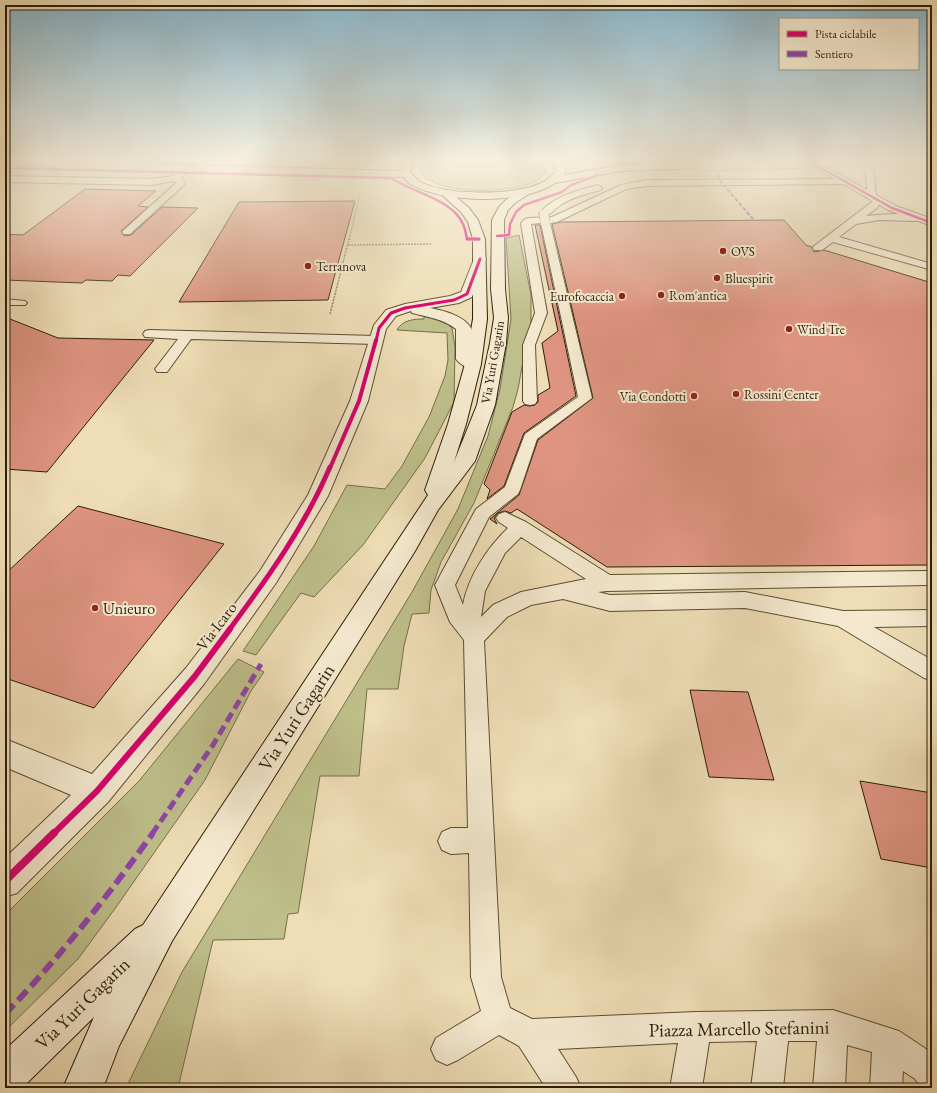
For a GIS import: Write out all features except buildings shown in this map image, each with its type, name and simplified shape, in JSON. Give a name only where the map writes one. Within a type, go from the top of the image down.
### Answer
[{"type":"main road","name":"Via Yuri Gagarin","points":[[431,505],[457,424],[473,364],[480,319],[479,239],[474,222],[466,211]]},
{"type":"main road","name":"Via Yuri Gagarin","points":[[84,1088],[105,1036],[160,929],[407,545],[431,505],[465,461],[486,405],[498,342],[501,318],[498,289],[498,220],[502,211]]},
{"type":"main road","points":[[901,211],[915,218],[932,223]]},
{"type":"main road","name":"Via Yuri Gagarin","points":[[404,308],[454,300],[467,294],[480,259]]},
{"type":"main road","name":"Via Yuri Gagarin","points":[[404,308],[444,315],[455,320],[464,328],[464,358],[473,364]]},
{"type":"main road","name":"Via Icaro","points":[[5,881],[97,791],[195,676],[268,578],[318,496],[359,402],[379,328],[391,313],[404,308]]},
{"type":"main road","points":[[5,753],[97,791]]},
{"type":"main road","name":"Via Yuri Gagarin","points":[[5,1077],[160,929]]},
{"type":"lane","points":[[127,232],[150,211]]},
{"type":"lane","points":[[474,638],[457,616],[445,585],[482,513],[512,490],[530,437],[585,398],[544,218],[547,211]]},
{"type":"lane","points":[[530,401],[529,345],[541,313],[526,223],[532,220],[554,220],[573,211]]},
{"type":"lane","points":[[818,248],[867,211]]},
{"type":"lane","points":[[852,222],[878,217],[915,218]]},
{"type":"lane","points":[[831,238],[932,267]]},
{"type":"lane","points":[[5,302],[21,303]]},
{"type":"lane","points":[[149,334],[327,341],[376,340]]},
{"type":"lane","points":[[162,370],[187,335]]},
{"type":"lane","points":[[565,1088],[530,1035],[498,1018],[486,976],[474,638],[471,614],[476,591],[512,522],[607,583]]},
{"type":"lane","points":[[474,638],[500,611],[528,598],[607,583],[928,578]]},
{"type":"lane","points":[[561,592],[610,603],[745,600],[843,619],[932,618]]},
{"type":"lane","points":[[843,619],[932,671]]},
{"type":"lane","points":[[451,841],[481,840]]},
{"type":"lane","points":[[447,1049],[498,1018]]},
{"type":"lane","points":[[829,1088],[833,1025]]},
{"type":"lane","name":"Piazza Marcello Stefanini","points":[[530,1035],[696,1027],[833,1025],[888,1042],[926,1068],[932,1076]]},
{"type":"lane","points":[[686,1088],[696,1027]]},
{"type":"lane","points":[[767,1088],[774,1027]]},
{"type":"lane","points":[[886,1088],[888,1042]]},
{"type":"path","points":[[330,314],[356,211]]},
{"type":"path","points":[[348,245],[431,244]]},
{"type":"green space","points":[[519,235],[531,295],[531,327],[513,407],[474,503],[441,562],[431,590],[429,613],[412,614],[404,646],[398,689],[367,689],[359,776],[320,776],[298,913],[288,914],[284,939],[213,940],[178,1088],[126,1088],[182,972],[412,592],[458,509],[488,436],[500,389],[511,319],[506,238]]},
{"type":"green space","points":[[424,316],[442,319],[452,328],[455,347],[454,402],[425,458],[363,545],[314,597],[301,593],[256,655],[243,651],[314,546],[347,485],[385,489],[402,466],[429,417],[445,376],[448,360],[447,333],[397,330],[405,322],[424,319]]},
{"type":"green space","points":[[238,659],[264,672],[251,691],[205,780],[78,959],[9,1027],[5,1020],[5,915],[139,781]]},
{"type":"marked path","points":[[746,211],[753,219]]},
{"type":"marked path","points":[[5,1014],[67,946],[124,873],[200,765],[238,705],[261,664]]},
{"type":"cycle path","points":[[454,211],[464,224],[467,239],[479,239]]},
{"type":"cycle path","points":[[497,236],[509,235],[510,224],[517,211]]},
{"type":"cycle path","points":[[900,211],[932,223]]},
{"type":"cycle path","points":[[5,881],[97,791],[195,676],[268,577],[318,496],[359,401],[379,328],[391,313],[405,308],[454,300],[467,294],[480,259]]},
{"type":"place","name":"OVS","points":[[723,251]]},
{"type":"place","name":"Terranova","points":[[308,266]]},
{"type":"place","name":"Bluespirit","points":[[717,278]]},
{"type":"place","name":"Rom'antica","points":[[661,295]]},
{"type":"place","name":"Eurofocaccia","points":[[622,296]]},
{"type":"place","name":"Wind Tre","points":[[789,329]]},
{"type":"place","name":"Rossini Center","points":[[736,394]]},
{"type":"place","name":"Via Condotti","points":[[694,396]]},
{"type":"place","name":"Unieuro","points":[[95,608]]}]
